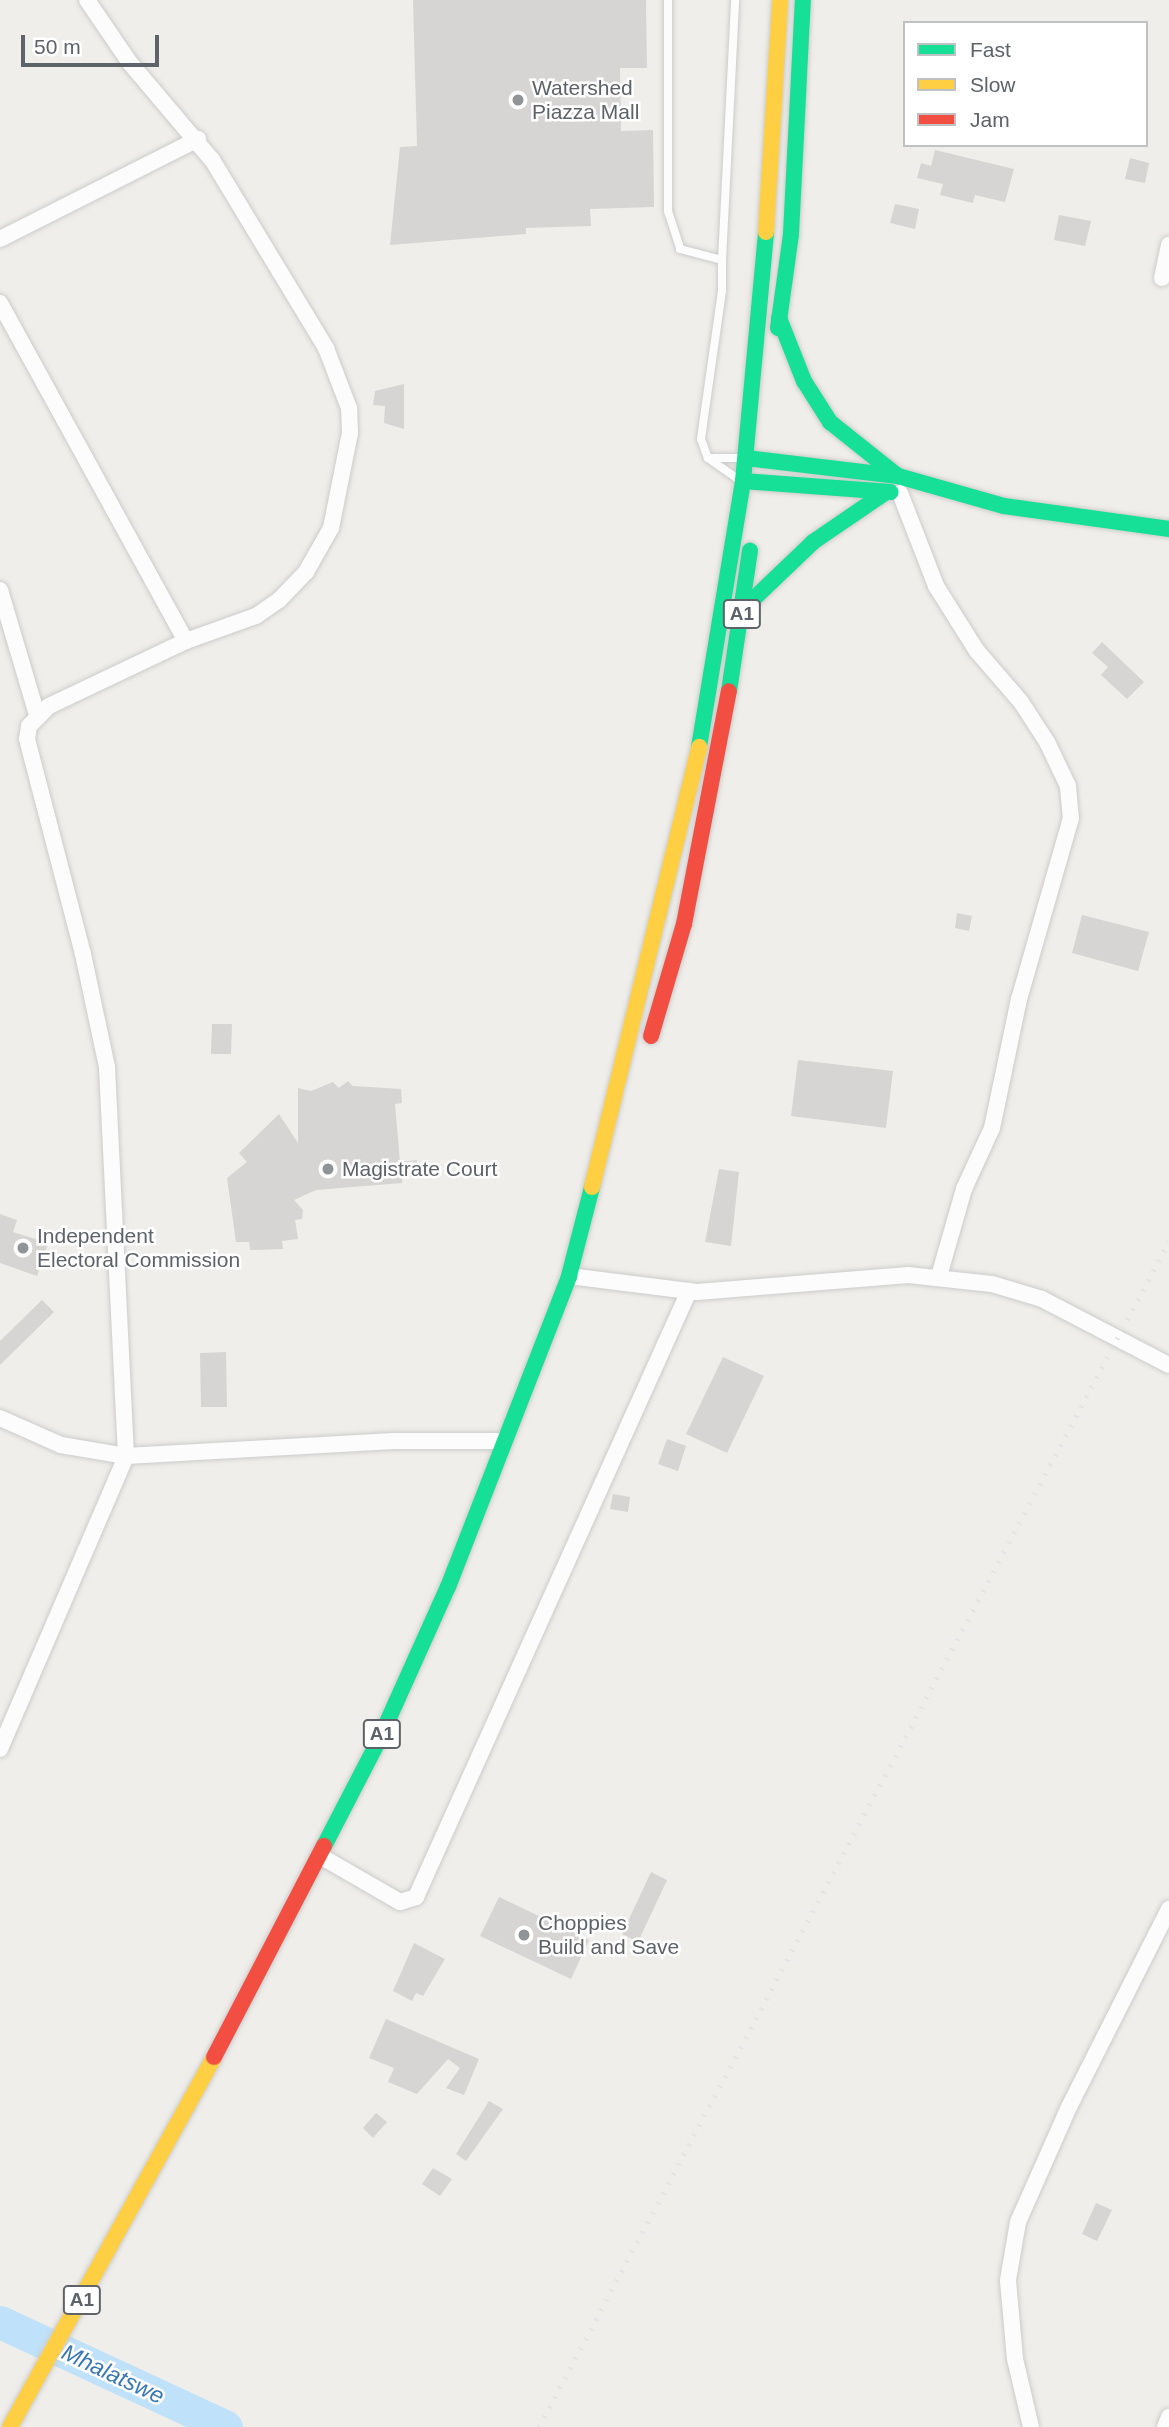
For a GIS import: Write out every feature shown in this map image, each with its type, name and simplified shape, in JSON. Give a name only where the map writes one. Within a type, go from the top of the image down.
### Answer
[{"type":"main road","name":"A1","points":[[645,1055],[684,924],[718,767],[743,610],[753,527],[751,482],[746,458],[764,275],[780,0]]},
{"type":"main road","points":[[775,357],[791,234],[803,0]]},
{"type":"main road","points":[[779,318],[804,381],[830,422],[894,487]]},
{"type":"main road","name":"A1","points":[[10,2427],[155,2172],[322,1857],[448,1587],[569,1276],[697,758],[751,482],[764,454]]},
{"type":"main road","points":[[746,458],[764,454],[894,487]]},
{"type":"main road","points":[[751,482],[894,487],[947,493],[1004,506],[1169,529]]},
{"type":"main road","points":[[743,610],[813,542],[894,487]]},
{"type":"main road","name":"A1","points":[[587,1211],[630,1108]]},
{"type":"street","points":[[37,715],[186,641],[256,616],[306,572],[331,528],[350,433],[349,408],[326,348],[198,139],[130,63],[87,0]]},
{"type":"street","points":[[0,239],[198,139]]},
{"type":"street","points":[[1162,278],[1169,245]]},
{"type":"street","points":[[0,303],[186,641]]},
{"type":"street","points":[[894,487],[936,586],[977,651],[1021,702],[1047,742],[1068,786],[1072,818],[1018,999],[992,1128],[964,1189],[939,1276]]},
{"type":"street","points":[[0,590],[37,715],[27,739],[83,954],[107,1067],[126,1456],[0,1749]]},
{"type":"street","points":[[569,1276],[689,1291],[939,1276],[992,1284],[1042,1299],[1169,1365]]},
{"type":"street","points":[[322,1857],[400,1902],[416,1897],[689,1291]]},
{"type":"street","points":[[0,1418],[61,1445],[126,1456],[394,1441],[504,1441]]},
{"type":"street","points":[[1031,2427],[1015,2358],[1008,2280],[1018,2222],[1080,2083],[1169,1909]]},
{"type":"street","points":[[1165,2427],[1169,2417]]},
{"type":"lane","points":[[668,0],[668,211],[673,237],[680,249],[695,256],[722,260]]},
{"type":"lane","points":[[734,0],[722,291],[701,439],[708,457],[751,482]]},
{"type":"lane","points":[[708,457],[746,458]]},
{"type":"building","name":"Watershed Piazza Mall","points":[[413,0],[646,0],[647,68],[620,68],[621,131],[653,130],[654,207],[590,209],[591,226],[526,228],[526,234],[390,245],[400,147],[417,146]]},
{"type":"building","points":[[935,150],[1014,169],[1005,202],[975,195],[973,203],[940,195],[943,184],[917,178],[921,163],[931,166]]},
{"type":"building","points":[[1130,158],[1149,163],[1145,183],[1125,179]]},
{"type":"building","points":[[895,204],[919,209],[915,229],[890,223]]},
{"type":"building","points":[[1059,215],[1091,221],[1085,246],[1054,240]]},
{"type":"building","points":[[404,384],[404,429],[384,423],[385,406],[373,405],[375,391]]},
{"type":"building","points":[[1102,642],[1144,682],[1127,699],[1101,675],[1108,667],[1092,653]]},
{"type":"building","points":[[957,913],[972,916],[969,931],[955,928]]},
{"type":"building","points":[[1082,915],[1149,932],[1138,971],[1072,953]]},
{"type":"building","points":[[212,1024],[232,1024],[231,1054],[211,1054]]},
{"type":"building","points":[[798,1060],[893,1071],[886,1128],[791,1116]]},
{"type":"building","name":"Magistrate Court","points":[[348,1081],[353,1086],[401,1089],[402,1103],[395,1104],[400,1162],[417,1160],[418,1176],[402,1178],[402,1183],[316,1190],[294,1200],[303,1210],[302,1219],[295,1220],[298,1239],[282,1241],[283,1249],[250,1250],[249,1242],[236,1242],[227,1178],[247,1162],[239,1153],[279,1114],[298,1143],[298,1088],[311,1091],[333,1082],[339,1088]]},
{"type":"building","points":[[719,1169],[739,1172],[731,1246],[705,1242]]},
{"type":"building","name":"Independent Electoral Commission","points":[[0,1214],[17,1220],[13,1232],[48,1243],[37,1276],[0,1263]]},
{"type":"building","points":[[42,1300],[54,1312],[0,1365],[0,1341]]},
{"type":"building","points":[[226,1352],[227,1407],[201,1407],[200,1353]]},
{"type":"building","points":[[723,1357],[764,1376],[727,1453],[686,1434]]},
{"type":"building","points":[[667,1439],[686,1446],[678,1471],[658,1464]]},
{"type":"building","points":[[613,1494],[630,1497],[628,1512],[610,1509]]},
{"type":"building","points":[[651,1872],[667,1880],[638,1942],[622,1934]]},
{"type":"building","points":[[499,1897],[589,1940],[571,1979],[480,1936]]},
{"type":"building","points":[[414,1943],[445,1959],[423,1996],[416,1993],[412,2001],[393,1991]]},
{"type":"building","points":[[386,2019],[479,2059],[464,2095],[446,2088],[460,2068],[448,2059],[417,2094],[388,2082],[394,2068],[369,2058]]},
{"type":"building","points":[[489,2101],[503,2109],[466,2161],[456,2154]]},
{"type":"building","points":[[376,2113],[387,2122],[373,2138],[363,2128]]},
{"type":"building","points":[[433,2168],[452,2179],[440,2196],[422,2184]]},
{"type":"building","points":[[1096,2203],[1112,2210],[1097,2241],[1082,2234]]},
{"type":"waterway","name":"Mhalatswe","points":[[0,2322],[226,2427]]},
{"type":"railway","points":[[539,2427],[1169,1241]]},
{"type":"traffic: fast","points":[[778,328],[791,234],[803,0]]},
{"type":"traffic: fast","points":[[699,747],[743,481],[766,232]]},
{"type":"traffic: fast","points":[[779,318],[804,381],[830,422],[898,476]]},
{"type":"traffic: fast","points":[[746,458],[898,476],[1004,506],[1169,529]]},
{"type":"traffic: fast","points":[[743,481],[891,492]]},
{"type":"traffic: fast","points":[[743,609],[813,542],[886,492]]},
{"type":"traffic: fast","points":[[729,691],[750,551]]},
{"type":"traffic: fast","points":[[324,1846],[380,1738],[448,1587],[569,1276],[592,1187]]},
{"type":"traffic: slow","points":[[766,232],[780,0]]},
{"type":"traffic: slow","points":[[592,1187],[699,747]]},
{"type":"traffic: slow","points":[[10,2427],[214,2057]]},
{"type":"traffic: jam","points":[[651,1036],[684,924],[729,691]]},
{"type":"traffic: jam","points":[[214,2057],[324,1846]]},
{"type":"place","name":"Watershed Piazza Mall","points":[[518,100]]},
{"type":"place","name":"Magistrate Court","points":[[328,1169]]},
{"type":"place","name":"Independent Electoral Commission","points":[[23,1248]]},
{"type":"place","name":"Choppies Build and Save","points":[[524,1935]]}]
